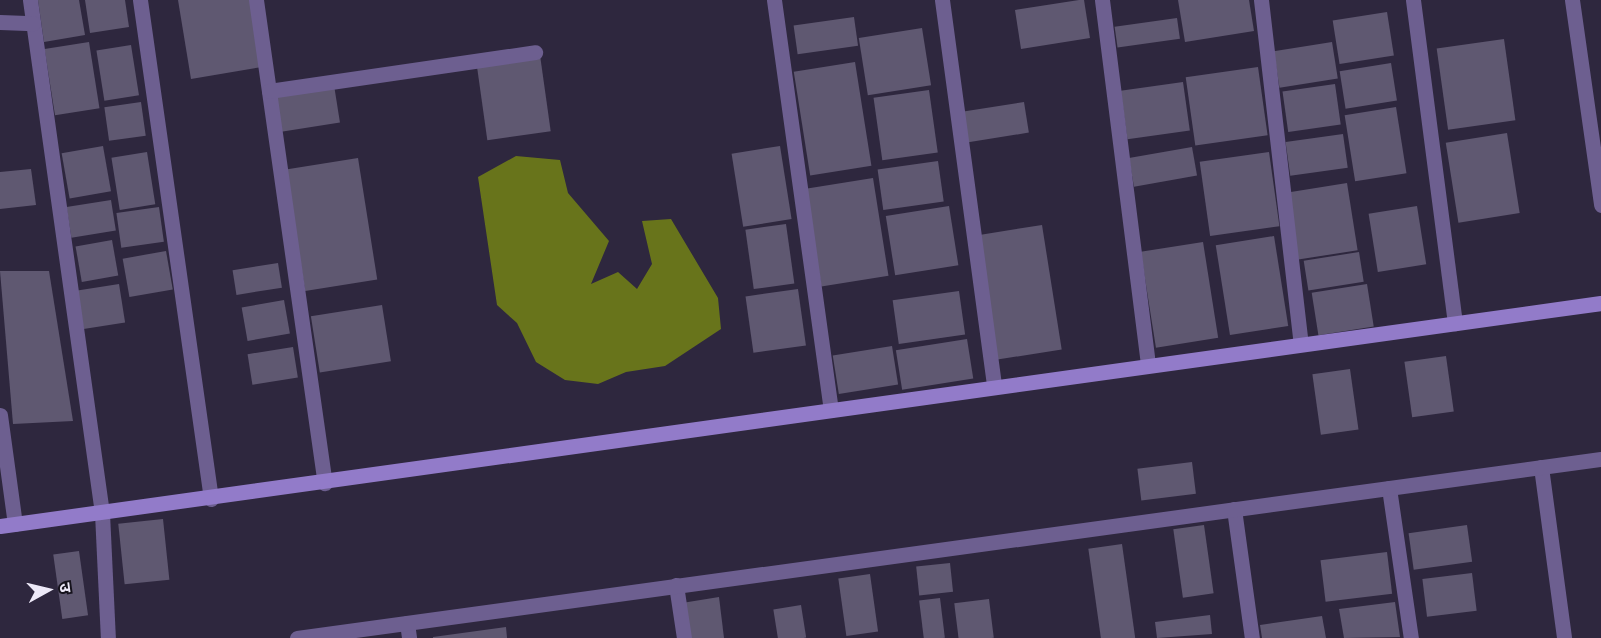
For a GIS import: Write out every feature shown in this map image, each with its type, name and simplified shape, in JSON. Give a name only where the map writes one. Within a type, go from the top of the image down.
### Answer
[{"type":"street","points":[[30,0],[102,513],[108,638]]},
{"type":"street","points":[[140,0],[211,499]]},
{"type":"street","points":[[256,0],[325,483]]},
{"type":"street","points":[[774,0],[831,410]]},
{"type":"street","points":[[942,0],[994,387]]},
{"type":"street","points":[[1102,0],[1148,365]]},
{"type":"street","points":[[1261,0],[1300,344]]},
{"type":"street","points":[[1413,0],[1455,323]]},
{"type":"street","points":[[1572,0],[1601,205]]},
{"type":"street","points":[[0,22],[33,23]]},
{"type":"street","points":[[269,91],[536,52]]},
{"type":"street","points":[[0,414],[8,525],[211,499],[1148,365],[1601,303]]},
{"type":"street","points":[[297,638],[408,630],[676,585],[1601,459]]},
{"type":"street","points":[[1541,467],[1564,638]]},
{"type":"street","points":[[1389,488],[1411,638]]},
{"type":"street","points":[[1234,509],[1252,638]]},
{"type":"street","points":[[676,585],[684,638]]},
{"type":"shaded area","points":[[516,156],[560,160],[568,193],[609,241],[591,284],[618,272],[637,289],[652,264],[642,221],[671,219],[718,298],[721,329],[665,366],[626,372],[598,384],[565,380],[536,362],[517,323],[497,305],[478,177]]},
{"type":"building","points":[[38,0],[79,0],[85,35],[44,42]]},
{"type":"building","points":[[85,0],[125,0],[129,27],[90,33]]},
{"type":"building","points":[[178,0],[250,0],[262,67],[191,79]]},
{"type":"building","points":[[1084,0],[1090,38],[1021,49],[1015,10]]},
{"type":"building","points":[[1178,0],[1249,0],[1254,31],[1185,42]]},
{"type":"building","points":[[1387,12],[1394,55],[1340,64],[1333,21]]},
{"type":"building","points":[[854,17],[858,46],[798,54],[794,25]]},
{"type":"building","points":[[1177,18],[1180,39],[1118,48],[1115,27]]},
{"type":"building","points":[[922,28],[931,85],[868,95],[859,38]]},
{"type":"building","points":[[1504,39],[1515,120],[1448,130],[1437,48]]},
{"type":"building","points":[[89,42],[99,108],[55,115],[45,49]]},
{"type":"building","points":[[1332,42],[1338,79],[1280,88],[1274,51]]},
{"type":"building","points":[[131,45],[139,95],[104,101],[96,50]]},
{"type":"building","points":[[540,55],[551,131],[487,140],[477,64]]},
{"type":"building","points":[[855,62],[871,166],[810,175],[794,72]]},
{"type":"building","points":[[1391,63],[1397,101],[1346,109],[1340,71]]},
{"type":"building","points":[[1258,67],[1268,135],[1195,145],[1186,77]]},
{"type":"building","points":[[1183,82],[1190,131],[1127,139],[1121,91]]},
{"type":"building","points":[[1335,84],[1341,125],[1288,132],[1283,91]]},
{"type":"building","points":[[334,85],[340,123],[280,132],[274,95]]},
{"type":"building","points":[[929,90],[938,152],[882,160],[874,98]]},
{"type":"building","points":[[141,102],[146,136],[109,141],[104,107]]},
{"type":"building","points":[[1024,102],[1029,133],[964,143],[959,112]]},
{"type":"building","points":[[1396,107],[1406,173],[1355,181],[1345,115]]},
{"type":"building","points":[[1507,133],[1520,213],[1458,223],[1446,143]]},
{"type":"building","points":[[1343,134],[1348,168],[1290,176],[1286,142]]},
{"type":"building","points":[[103,146],[111,191],[70,199],[62,153]]},
{"type":"building","points":[[780,146],[792,219],[743,227],[732,154]]},
{"type":"building","points":[[1192,147],[1197,176],[1134,187],[1129,158]]},
{"type":"building","points":[[147,152],[155,204],[120,210],[111,158]]},
{"type":"building","points":[[1269,152],[1279,226],[1210,236],[1200,162]]},
{"type":"building","points":[[358,158],[377,279],[305,291],[286,169]]},
{"type":"building","points":[[938,161],[944,202],[883,210],[878,169]]},
{"type":"building","points":[[31,169],[36,205],[0,209],[0,172]]},
{"type":"building","points":[[873,178],[888,276],[821,286],[806,189]]},
{"type":"building","points":[[1347,183],[1358,250],[1298,260],[1288,192]]},
{"type":"building","points":[[111,200],[116,231],[71,238],[67,207]]},
{"type":"building","points":[[949,206],[958,265],[895,275],[886,216]]},
{"type":"building","points":[[1417,206],[1426,264],[1378,272],[1369,214]]},
{"type":"building","points":[[159,207],[164,242],[121,248],[116,213]]},
{"type":"building","points":[[786,224],[794,283],[754,289],[745,230]]},
{"type":"building","points":[[1042,225],[1062,349],[998,360],[978,235]]},
{"type":"building","points":[[1274,236],[1288,326],[1230,335],[1216,245]]},
{"type":"building","points":[[112,240],[118,275],[82,282],[76,246]]},
{"type":"building","points":[[1203,242],[1218,338],[1156,348],[1141,252]]},
{"type":"building","points":[[166,251],[173,289],[129,297],[123,259]]},
{"type":"building","points":[[1359,252],[1364,282],[1308,290],[1304,261]]},
{"type":"building","points":[[278,263],[282,288],[236,295],[233,270]]},
{"type":"building","points":[[0,271],[49,271],[73,421],[13,424]]},
{"type":"building","points":[[119,284],[125,323],[84,329],[78,291]]},
{"type":"building","points":[[1367,284],[1374,326],[1318,335],[1312,293]]},
{"type":"building","points":[[798,289],[806,345],[753,353],[746,296]]},
{"type":"building","points":[[959,291],[965,335],[899,344],[893,300]]},
{"type":"building","points":[[284,300],[290,333],[248,341],[242,307]]},
{"type":"building","points":[[382,305],[391,361],[320,373],[311,316]]},
{"type":"building","points":[[967,339],[973,379],[902,390],[896,350]]},
{"type":"building","points":[[892,346],[898,385],[839,394],[833,355]]},
{"type":"building","points":[[293,347],[298,378],[252,385],[248,354]]},
{"type":"building","points":[[1446,356],[1454,411],[1412,417],[1404,362]]},
{"type":"building","points":[[1350,369],[1358,429],[1321,435],[1312,374]]},
{"type":"building","points":[[1192,462],[1196,494],[1141,500],[1137,469]]},
{"type":"building","points":[[163,519],[169,580],[125,584],[118,524]]},
{"type":"building","points":[[1204,525],[1214,593],[1183,598],[1173,529]]},
{"type":"building","points":[[1467,525],[1472,562],[1414,570],[1409,533]]},
{"type":"building","points":[[1122,544],[1135,638],[1101,638],[1088,549]]},
{"type":"building","points":[[79,551],[88,615],[62,619],[53,555]]},
{"type":"building","points":[[1387,552],[1392,594],[1326,602],[1320,560]]},
{"type":"building","points":[[950,563],[953,592],[919,595],[916,567]]},
{"type":"building","points":[[1472,573],[1477,611],[1427,617],[1422,579]]},
{"type":"building","points":[[870,574],[878,631],[846,636],[838,578]]},
{"type":"building","points":[[719,597],[724,638],[686,638],[682,603]]},
{"type":"building","points":[[940,598],[945,638],[924,638],[919,601]]},
{"type":"building","points":[[989,599],[994,638],[959,638],[954,603]]},
{"type":"building","points":[[1395,602],[1400,637],[1344,638],[1339,609]]},
{"type":"building","points":[[801,605],[806,638],[778,638],[773,609]]},
{"type":"building","points":[[1210,615],[1212,634],[1157,638],[1155,622]]},
{"type":"building","points":[[1322,616],[1326,638],[1262,638],[1260,625]]},
{"type":"building","points":[[506,627],[507,638],[433,638],[433,637]]}]
